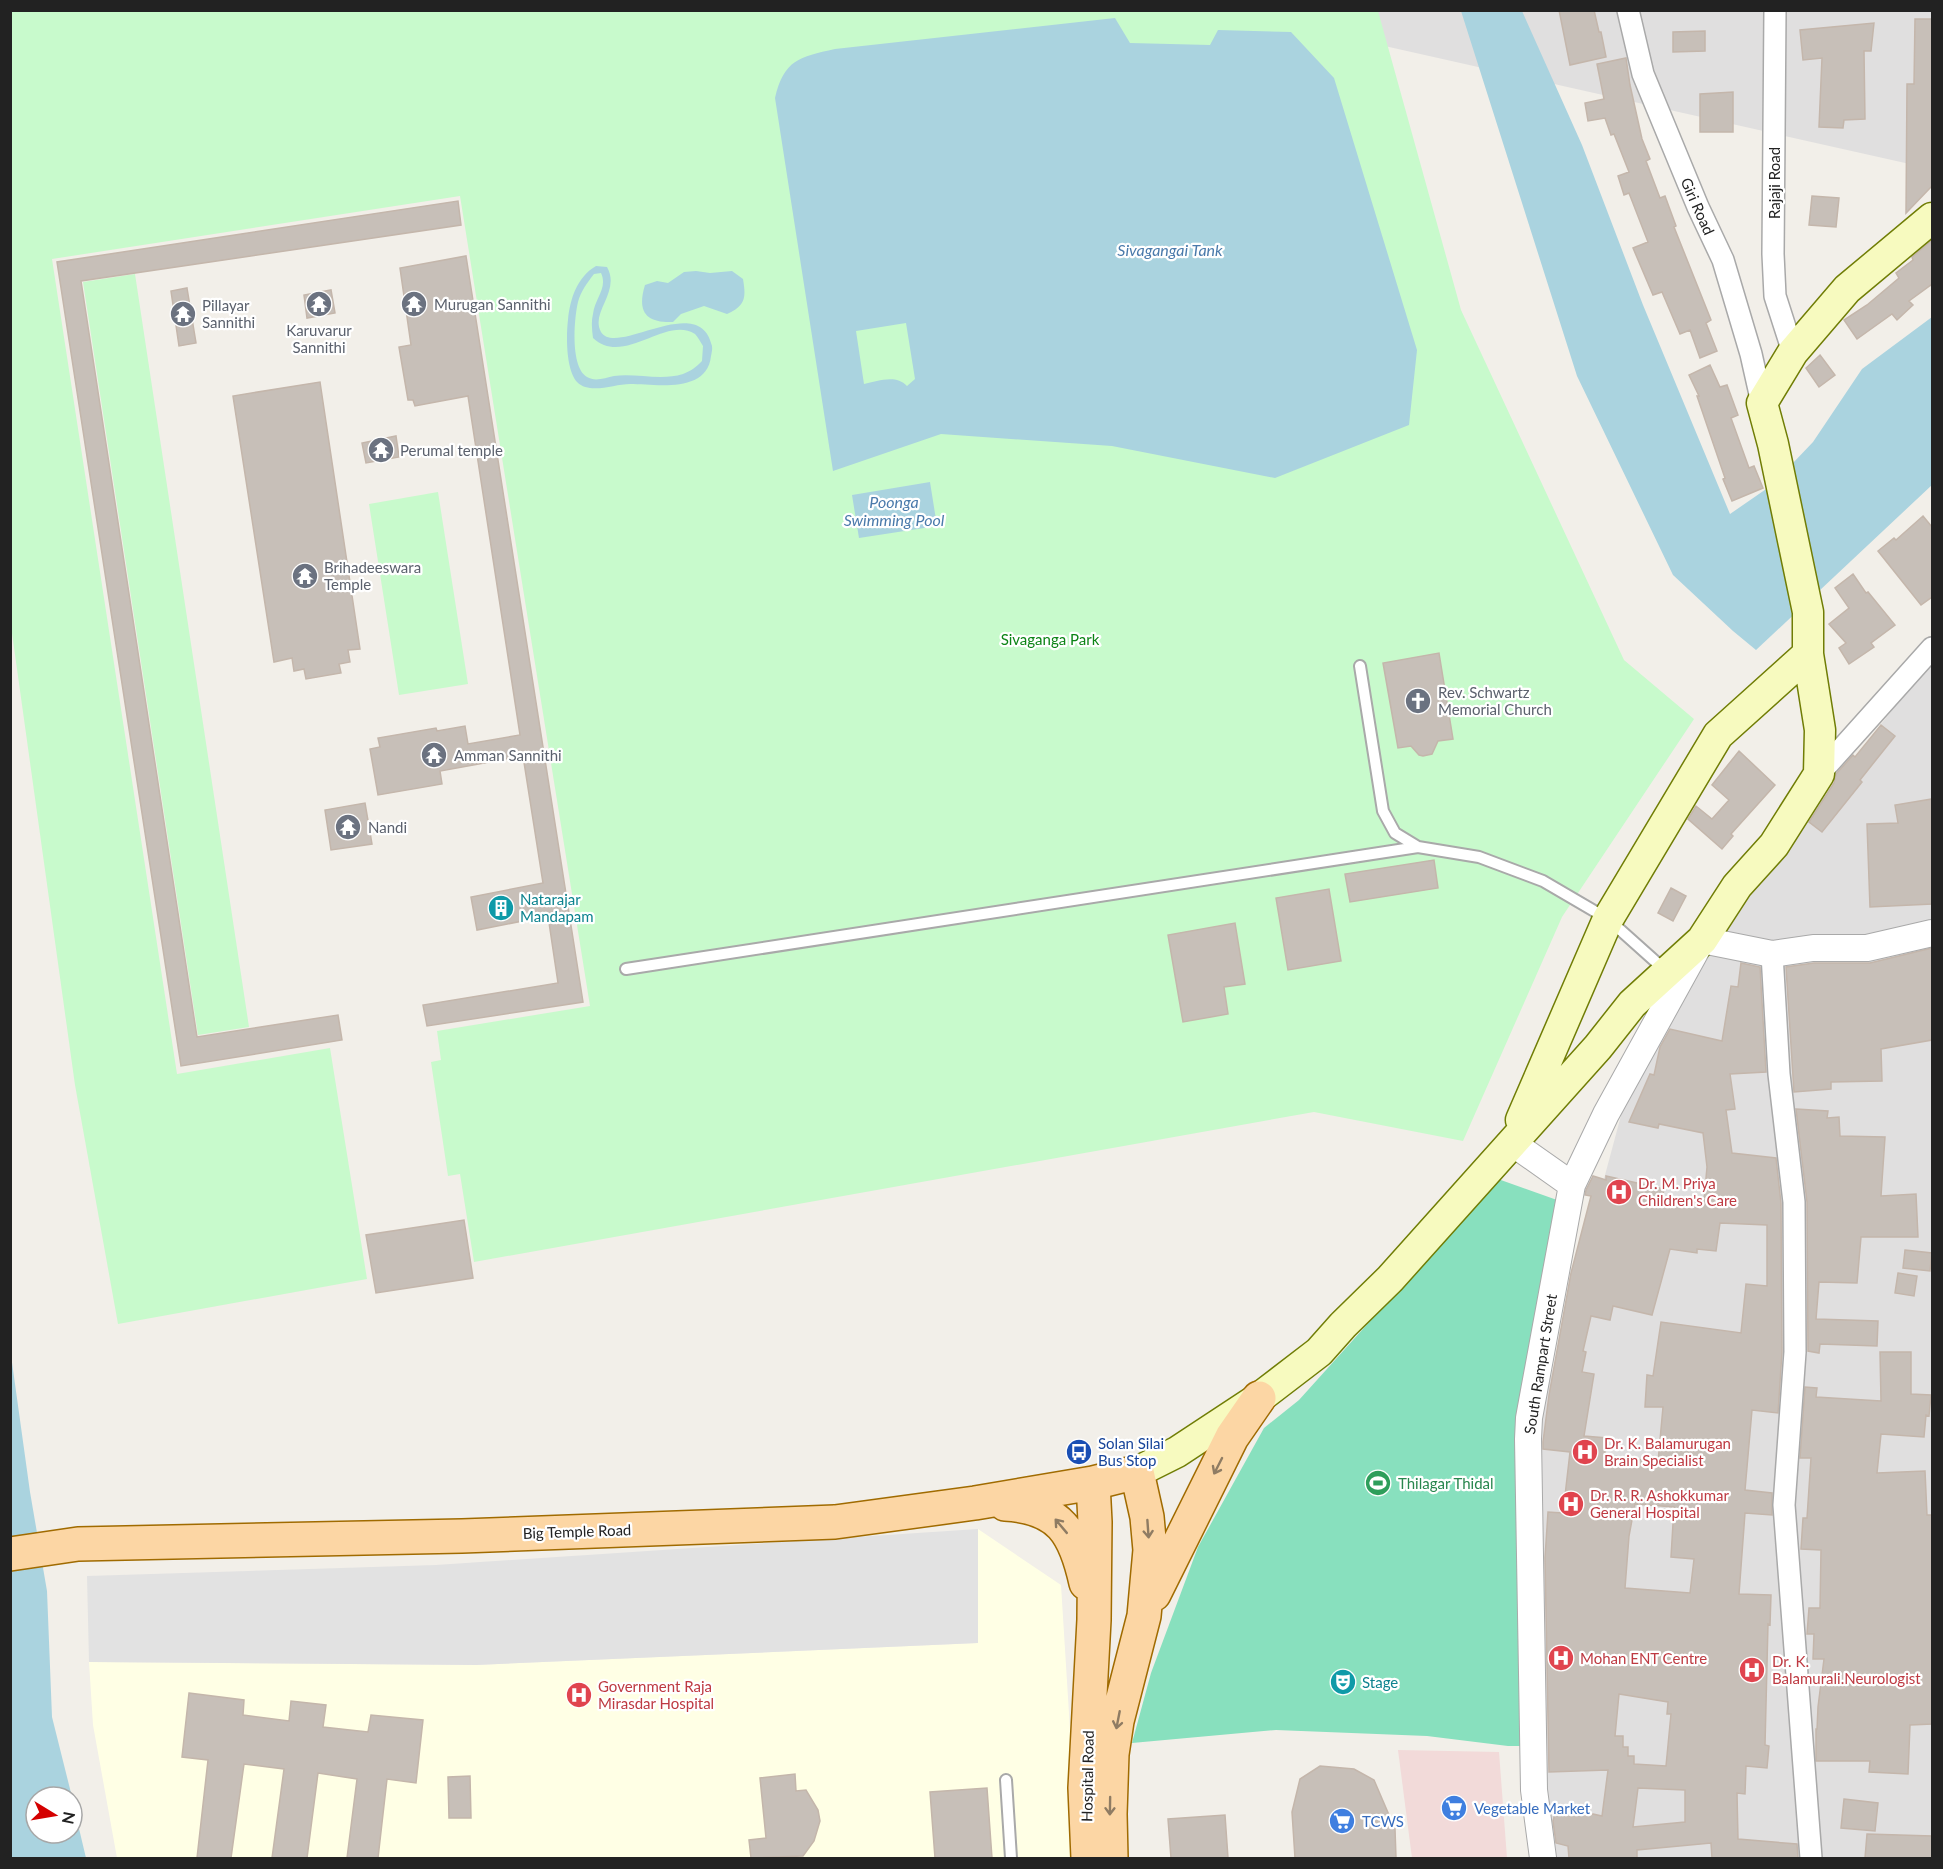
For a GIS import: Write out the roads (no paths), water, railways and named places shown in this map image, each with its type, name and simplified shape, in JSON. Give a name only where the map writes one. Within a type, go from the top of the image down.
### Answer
[{"type":"main road","points":[[1144,1616],[1150,1550],[1147,1516],[1137,1472],[1177,1452],[1259,1398],[1319,1352],[1390,1279],[1598,1047],[1632,1004],[1702,940],[1737,886],[1774,844],[1820,774],[1820,730],[1808,654],[1808,612],[1773,444],[1762,403],[1793,352],[1847,289],[1932,218]]},
{"type":"main road","points":[[1511,1142],[1608,919],[1718,735],[1808,654]]},
{"type":"main road","points":[[1144,1616],[1232,1437],[1259,1398]]},
{"type":"main road","name":"Big Temple Road","points":[[10,1554],[59,1546],[90,1544],[462,1536],[835,1522],[975,1503],[1093,1483],[1137,1472]]},
{"type":"main road","points":[[1093,1483],[1094,1620]]},
{"type":"main road","points":[[975,1503],[1031,1507],[1052,1515],[1067,1532],[1080,1556],[1094,1620]]},
{"type":"main road","name":"Hospital Road","points":[[1111,1858],[1112,1754],[1117,1721],[1144,1616]]},
{"type":"main road","name":"Hospital Road","points":[[1088,1858],[1085,1788],[1094,1620]]},
{"type":"street","name":"Giri Road","points":[[1628,10],[1643,74],[1698,207],[1723,260],[1752,354],[1762,403]]},
{"type":"street","name":"Rajaji Road","points":[[1775,10],[1773,254],[1775,296],[1793,352]]},
{"type":"street","points":[[1820,774],[1932,648]]},
{"type":"street","points":[[1702,940],[1772,954],[1813,948],[1867,948],[1932,933]]},
{"type":"street","name":"South Rampart Street","points":[[1543,1858],[1534,1790],[1527,1439],[1529,1418],[1572,1185],[1606,1114],[1702,940]]},
{"type":"street","points":[[1772,954],[1779,1074],[1794,1202],[1795,1352],[1784,1505],[1810,1858]]},
{"type":"street","points":[[1511,1142],[1572,1185]]},
{"type":"lane","points":[[1360,666],[1383,812],[1395,833],[1418,847]]},
{"type":"lane","points":[[626,969],[1418,847],[1479,857],[1543,881],[1608,919],[1666,971]]},
{"type":"lane","points":[[1006,1780],[1011,1858]]},
{"type":"water","points":[[1461,11],[1522,11],[1582,145],[1643,305],[1730,514],[1772,485],[1813,442],[1862,369],[1932,317],[1932,485],[1756,650],[1673,575],[1577,376]]},
{"type":"water","name":"Sivagangai Tank","points":[[1115,18],[1130,43],[1210,45],[1218,30],[1291,32],[1334,78],[1417,350],[1409,425],[1275,478],[1112,446],[941,434],[833,471],[775,98],[783,75],[795,62],[835,49]],"holes":[[[906,323],[915,379],[907,386],[903,382],[892,379],[864,384],[856,331]]]},
{"type":"water","points":[[596,266],[607,267],[610,276],[608,293],[599,317],[601,332],[609,338],[623,337],[674,324],[690,324],[703,329],[712,349],[707,368],[700,376],[690,382],[666,385],[630,384],[589,388],[577,382],[573,377],[569,361],[568,320],[579,282]],"holes":[[[601,273],[603,278],[592,317],[593,338],[605,345],[618,347],[671,331],[684,330],[695,334],[703,346],[702,361],[688,372],[675,376],[622,375],[604,379],[587,377],[582,372],[576,353],[575,331],[578,302],[594,274]]]},
{"type":"water","points":[[732,271],[743,279],[744,296],[738,308],[727,314],[704,306],[681,314],[673,322],[656,320],[646,314],[642,302],[645,285],[657,281],[668,283],[684,272],[710,273]]},
{"type":"water","name":"Poonga Swimming Pool","points":[[930,482],[937,526],[859,538],[852,495]]},
{"type":"water","points":[[10,1348],[30,1492],[47,1591],[52,1717],[69,1785],[24,1785],[24,1845],[83,1845],[86,1858],[11,1858]]},
{"type":"place","name":"Karuvarur Sannithi","points":[[319,304]]},
{"type":"place","name":"Murugan Sannithi","points":[[414,304]]},
{"type":"place","name":"Pillayar Sannithi","points":[[183,314]]},
{"type":"place","name":"Perumal temple","points":[[381,450]]},
{"type":"place","name":"Brihadeeswara Temple","points":[[305,576]]},
{"type":"place","name":"Rev. Schwartz Memorial Church","points":[[1418,701]]},
{"type":"place","name":"Amman Sannithi","points":[[434,755]]},
{"type":"place","name":"Nandi","points":[[348,827]]},
{"type":"place","name":"Natarajar Mandapam","points":[[501,908]]},
{"type":"place","name":"Dr. M. Priya Children's Care","points":[[1619,1192]]},
{"type":"place","name":"Solan Silai Bus Stop","points":[[1079,1452]]},
{"type":"place","name":"Dr. K. Balamurugan Brain Specialist","points":[[1585,1452]]},
{"type":"place","name":"Thilagar Thidal","points":[[1378,1483]]},
{"type":"place","name":"Dr. R. R. Ashokkumar General Hospital","points":[[1571,1504]]},
{"type":"place","name":"Mohan ENT Centre","points":[[1561,1658]]},
{"type":"place","name":"Dr. K. Balamurali.Neurologist","points":[[1752,1670]]},
{"type":"place","name":"Stage","points":[[1343,1682]]},
{"type":"place","name":"Government Raja Mirasdar Hospital","points":[[579,1695]]},
{"type":"place","name":"Vegetable Market","points":[[1454,1808]]},
{"type":"place","name":"TCWS","points":[[1342,1821]]},
{"type":"park label","name":"Sivaganga Park","points":[[1050,639]]}]
